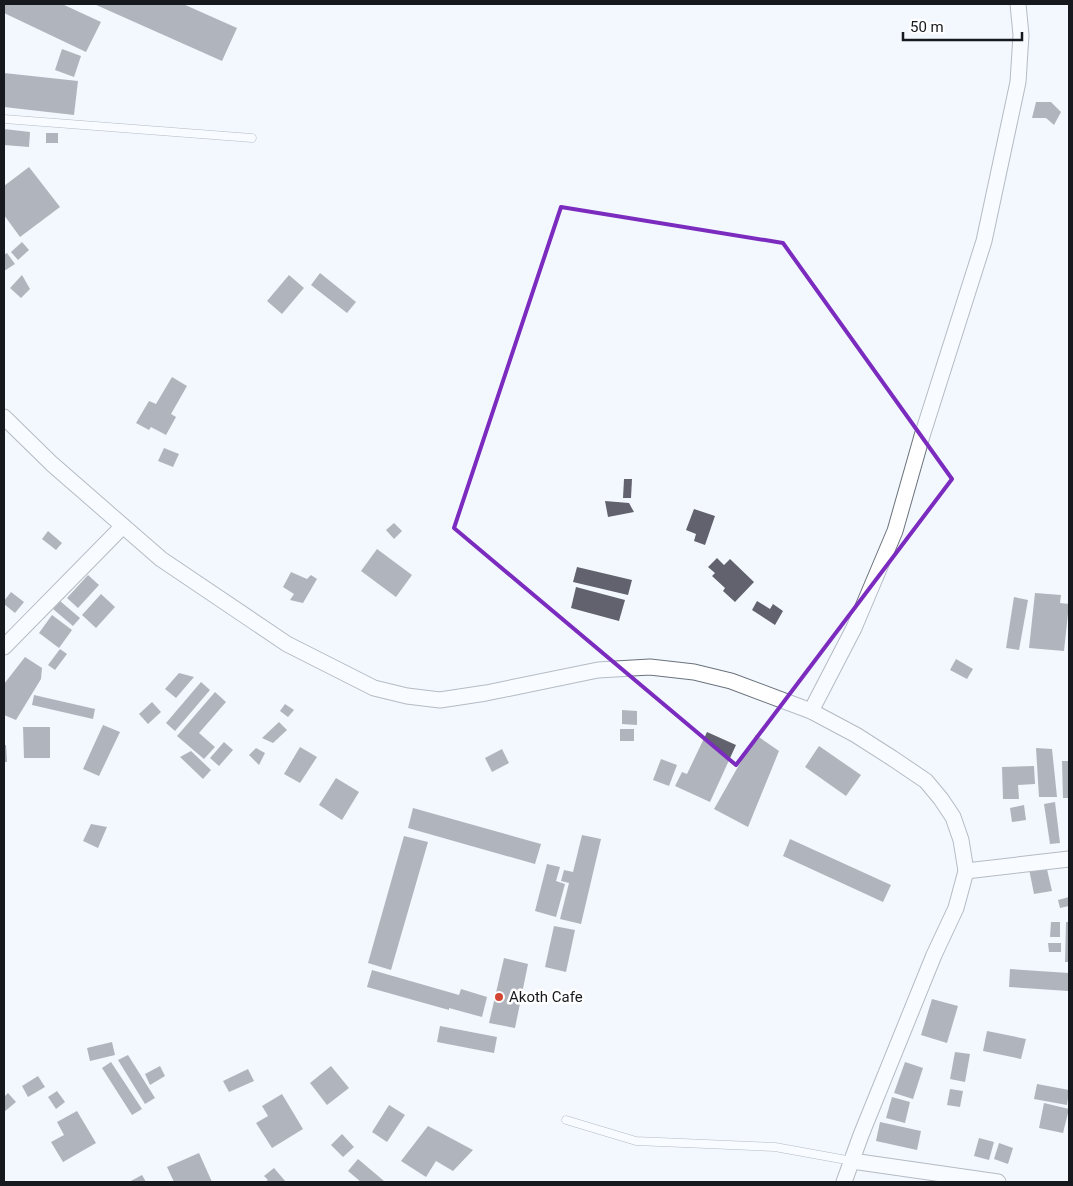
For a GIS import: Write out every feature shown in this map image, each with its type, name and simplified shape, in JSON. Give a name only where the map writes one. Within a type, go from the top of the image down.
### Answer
[{"type":"street","points":[[811,711],[854,628],[895,531],[922,436],[984,241],[1018,82],[1021,35],[1018,4]]},
{"type":"street","points":[[4,417],[52,464],[161,559],[287,644],[374,688],[407,696],[440,700],[504,690],[598,670],[650,667],[694,672],[731,681],[811,711],[863,740],[926,781],[941,798],[953,817],[966,871],[956,908],[861,1135],[844,1182]]},
{"type":"street","points":[[4,647],[123,526]]},
{"type":"street","points":[[966,871],[1069,859]]},
{"type":"street","points":[[852,1161],[998,1182]]},
{"type":"lane","points":[[4,119],[252,138]]},
{"type":"lane","points":[[566,1120],[636,1140],[775,1147],[852,1161]]},
{"type":"highlighted area","points":[[561,207],[783,243],[952,479],[736,765],[454,528]]},
{"type":"building","points":[[4,4],[62,4],[101,22],[86,52],[4,13]]},
{"type":"building","points":[[94,4],[183,4],[237,28],[222,61]]},
{"type":"building","points":[[62,49],[81,56],[74,77],[55,70]]},
{"type":"building","points":[[4,73],[78,81],[74,115],[4,107]]},
{"type":"building","points":[[1036,102],[1051,102],[1061,112],[1054,125],[1046,118],[1032,118]]},
{"type":"building","points":[[4,129],[30,132],[29,147],[4,145]]},
{"type":"building","points":[[46,133],[58,133],[58,143],[46,143]]},
{"type":"building","points":[[29,167],[60,207],[20,237],[4,215],[4,186]]},
{"type":"building","points":[[22,242],[29,250],[18,260],[11,252]]},
{"type":"building","points":[[7,253],[15,264],[4,271],[4,255]]},
{"type":"building","points":[[320,273],[356,302],[347,313],[311,285]]},
{"type":"building","points":[[22,275],[30,289],[21,298],[10,288]]},
{"type":"building","points":[[289,275],[304,288],[282,314],[267,301]]},
{"type":"building","points":[[172,377],[187,386],[171,414],[176,417],[166,435],[151,427],[149,430],[136,423],[149,401],[156,404]]},
{"type":"building","points":[[164,448],[179,454],[173,467],[158,461]]},
{"type":"building","points":[[624,479],[632,479],[631,498],[623,498]]},
{"type":"building","points":[[605,501],[629,503],[634,512],[608,517]]},
{"type":"building","points":[[694,509],[715,516],[705,545],[694,541],[696,534],[686,530]]},
{"type":"building","points":[[394,523],[402,531],[394,539],[386,530]]},
{"type":"building","points":[[48,531],[62,543],[56,550],[42,539]]},
{"type":"building","points":[[377,549],[412,575],[396,597],[361,571]]},
{"type":"building","points":[[717,558],[724,565],[730,559],[754,582],[735,602],[723,591],[725,588],[712,576],[715,573],[708,567]]},
{"type":"building","points":[[577,567],[632,580],[628,595],[573,582]]},
{"type":"building","points":[[291,572],[307,579],[311,575],[317,579],[303,603],[290,600],[294,594],[283,587]]},
{"type":"building","points":[[88,575],[99,585],[78,608],[67,598]]},
{"type":"building","points":[[576,587],[625,600],[619,621],[571,608]]},
{"type":"building","points":[[11,592],[24,602],[15,613],[4,604],[4,601]]},
{"type":"building","points":[[1035,593],[1061,595],[1060,603],[1069,604],[1064,651],[1029,648]]},
{"type":"building","points":[[101,594],[115,607],[96,628],[82,615]]},
{"type":"building","points":[[1014,597],[1028,600],[1019,650],[1006,648]]},
{"type":"building","points":[[60,601],[80,618],[73,626],[53,609]]},
{"type":"building","points":[[757,601],[770,609],[773,604],[783,611],[775,625],[752,610]]},
{"type":"building","points":[[52,615],[72,630],[59,648],[39,633]]},
{"type":"building","points":[[60,649],[67,654],[55,670],[48,665]]},
{"type":"building","points":[[25,657],[42,668],[41,679],[16,720],[4,715],[4,684]]},
{"type":"building","points":[[956,659],[973,669],[967,679],[950,670]]},
{"type":"building","points":[[179,673],[194,677],[176,698],[165,689]]},
{"type":"building","points":[[201,682],[210,690],[175,731],[166,723]]},
{"type":"building","points":[[215,692],[226,702],[199,733],[215,747],[204,759],[177,736]]},
{"type":"building","points":[[34,695],[95,709],[93,719],[32,705]]},
{"type":"building","points":[[152,702],[161,712],[148,724],[139,714]]},
{"type":"building","points":[[285,704],[294,710],[288,717],[280,711]]},
{"type":"building","points":[[622,710],[637,711],[637,725],[622,724]]},
{"type":"building","points":[[279,722],[287,730],[273,743],[262,738]]},
{"type":"building","points":[[103,725],[120,732],[99,776],[83,769]]},
{"type":"building","points":[[23,727],[50,727],[50,758],[24,758]]},
{"type":"building","points":[[620,729],[634,729],[634,741],[620,741]]},
{"type":"building","points":[[707,732],[736,745],[710,802],[675,786],[682,772],[687,774]]},
{"type":"building","points":[[756,735],[779,751],[748,827],[714,809]]},
{"type":"building","points":[[224,742],[233,750],[219,766],[210,758]]},
{"type":"building","points":[[4,745],[6,745],[7,762],[4,762]]},
{"type":"building","points":[[819,746],[861,775],[846,796],[805,767]]},
{"type":"building","points":[[300,747],[317,757],[300,783],[284,774]]},
{"type":"building","points":[[256,748],[265,753],[259,765],[249,755]]},
{"type":"building","points":[[1036,748],[1052,749],[1057,797],[1039,797]]},
{"type":"building","points":[[502,749],[509,763],[492,772],[485,758]]},
{"type":"building","points":[[191,751],[211,770],[203,779],[180,757]]},
{"type":"building","points":[[661,759],[677,765],[669,786],[653,780]]},
{"type":"building","points":[[1062,761],[1069,761],[1069,798],[1063,798]]},
{"type":"building","points":[[1034,766],[1035,784],[1018,785],[1019,799],[1003,799],[1002,767]]},
{"type":"building","points":[[336,778],[359,792],[342,820],[319,805]]},
{"type":"building","points":[[1055,802],[1060,843],[1050,844],[1044,804]]},
{"type":"building","points":[[1024,805],[1026,820],[1012,822],[1010,808]]},
{"type":"building","points":[[413,808],[541,844],[535,864],[408,828]]},
{"type":"building","points":[[91,824],[107,827],[98,848],[83,841]]},
{"type":"building","points":[[582,835],[601,839],[581,924],[560,919],[569,883],[561,881],[564,870],[573,872]]},
{"type":"building","points":[[404,836],[428,842],[391,970],[368,963]]},
{"type":"building","points":[[790,839],[891,885],[883,902],[783,856]]},
{"type":"building","points":[[547,864],[560,867],[556,881],[565,884],[556,917],[535,911]]},
{"type":"building","points":[[1046,865],[1052,891],[1034,894],[1029,869]]},
{"type":"building","points":[[1069,897],[1069,906],[1060,908],[1058,900]]},
{"type":"building","points":[[1051,922],[1060,922],[1060,937],[1050,937]]},
{"type":"building","points":[[1066,922],[1069,922],[1069,962],[1065,962]]},
{"type":"building","points":[[554,926],[575,930],[566,972],[545,967]]},
{"type":"building","points":[[1048,943],[1061,943],[1061,952],[1049,952]]},
{"type":"building","points":[[504,958],[528,964],[515,1028],[489,1023]]},
{"type":"building","points":[[1010,969],[1069,973],[1068,991],[1009,987]]},
{"type":"building","points":[[372,970],[459,995],[461,989],[487,997],[482,1017],[449,1008],[449,1010],[367,987]]},
{"type":"building","points":[[932,999],[958,1006],[947,1043],[921,1035]]},
{"type":"building","points":[[440,1026],[497,1037],[494,1053],[437,1042]]},
{"type":"building","points":[[987,1031],[1026,1039],[1021,1059],[983,1051]]},
{"type":"building","points":[[112,1042],[115,1055],[90,1061],[87,1048]]},
{"type":"building","points":[[955,1052],[970,1054],[965,1082],[950,1079]]},
{"type":"building","points":[[128,1055],[155,1098],[145,1104],[118,1060]]},
{"type":"building","points":[[111,1062],[142,1109],[132,1115],[102,1068]]},
{"type":"building","points":[[905,1062],[923,1068],[913,1099],[894,1093]]},
{"type":"building","points":[[160,1066],[165,1076],[150,1085],[145,1074]]},
{"type":"building","points":[[331,1066],[349,1088],[327,1105],[310,1083]]},
{"type":"building","points":[[248,1069],[254,1081],[229,1092],[223,1081]]},
{"type":"building","points":[[38,1076],[45,1087],[28,1097],[22,1086]]},
{"type":"building","points":[[1037,1084],[1069,1090],[1067,1105],[1034,1099]]},
{"type":"building","points":[[950,1089],[963,1091],[960,1107],[947,1105]]},
{"type":"building","points":[[57,1091],[65,1102],[56,1109],[48,1097]]},
{"type":"building","points":[[8,1093],[16,1102],[4,1112],[4,1097]]},
{"type":"building","points":[[282,1094],[303,1129],[272,1148],[256,1123],[268,1116],[262,1106]]},
{"type":"building","points":[[892,1097],[910,1102],[905,1123],[886,1118]]},
{"type":"building","points":[[1044,1103],[1069,1109],[1063,1133],[1039,1128]]},
{"type":"building","points":[[389,1105],[405,1115],[387,1142],[372,1132]]},
{"type":"building","points":[[77,1111],[96,1143],[63,1162],[51,1142],[64,1135],[57,1122]]},
{"type":"building","points":[[880,1122],[921,1131],[917,1150],[876,1141]]},
{"type":"building","points":[[428,1126],[473,1150],[453,1171],[436,1161],[426,1177],[401,1161]]},
{"type":"building","points":[[342,1134],[354,1147],[343,1157],[331,1145]]},
{"type":"building","points":[[979,1138],[994,1142],[989,1160],[974,1156]]},
{"type":"building","points":[[999,1143],[1013,1148],[1008,1164],[994,1159]]},
{"type":"building","points":[[199,1153],[212,1182],[174,1182],[167,1167]]},
{"type":"building","points":[[358,1159],[384,1181],[361,1182],[348,1171]]},
{"type":"building","points":[[274,1168],[286,1182],[265,1182],[268,1180],[264,1176]]},
{"type":"building","points":[[142,1175],[146,1182],[129,1182]]},
{"type":"place","name":"Akoth Cafe","points":[[499,997]]}]
